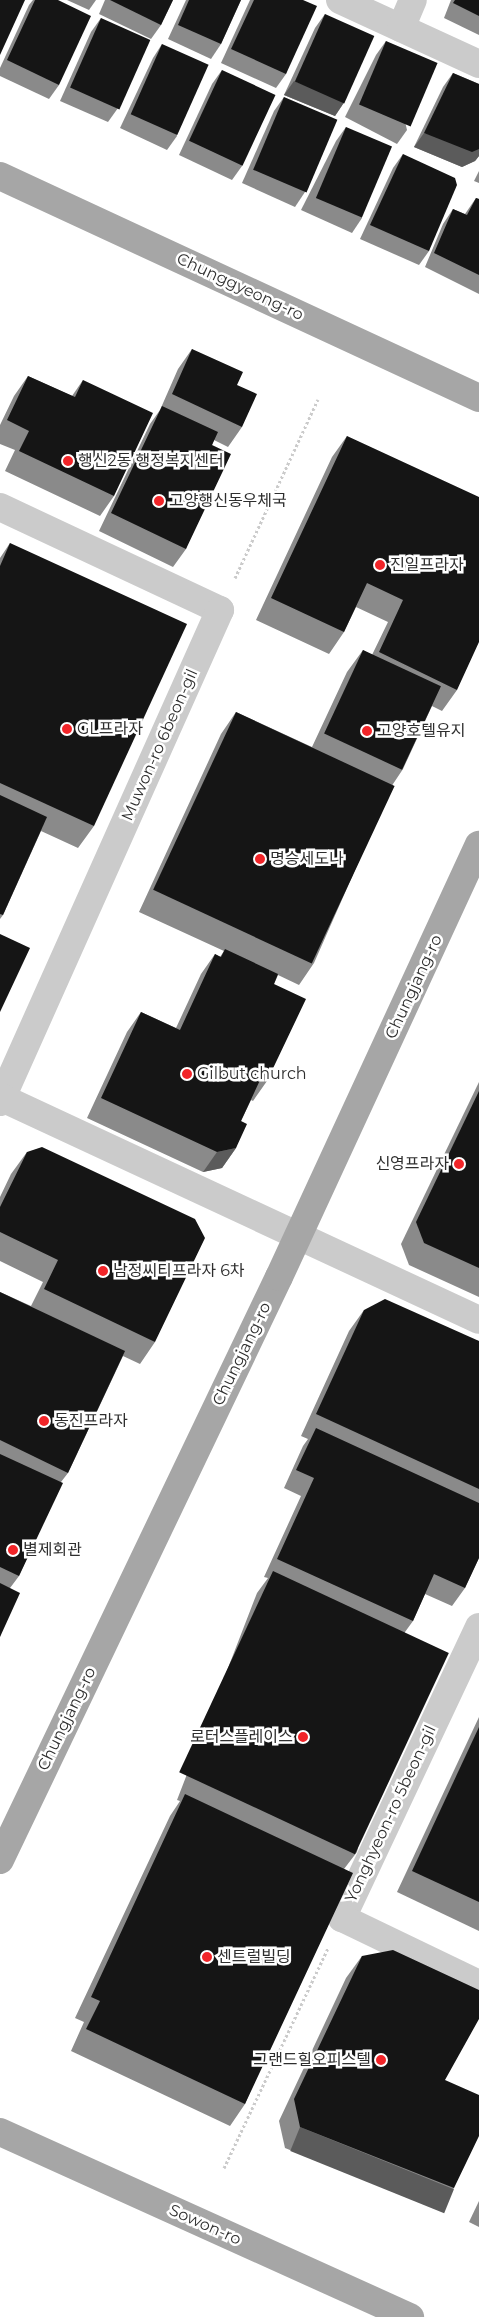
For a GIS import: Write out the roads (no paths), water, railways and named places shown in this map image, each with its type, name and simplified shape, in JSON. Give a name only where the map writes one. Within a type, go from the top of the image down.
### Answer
[{"type":"main road","name":"Chunggyeong-ro","points":[[0,176],[479,398]]},
{"type":"main road","name":"Chungjang-ro","points":[[0,1860],[298,1236],[479,845]]},
{"type":"main road","name":"Sowon-ro","points":[[0,2132],[410,2317]]},
{"type":"street","points":[[340,0],[479,64]]},
{"type":"street","points":[[401,28],[413,0]]},
{"type":"street","name":"Muwon-ro 6beon-gil","points":[[0,507],[220,610],[1,1099]]},
{"type":"street","points":[[1,1099],[479,1320]]},
{"type":"street","name":"Yonghyeon-ro 5beon-gil","points":[[479,1627],[342,1918],[479,1984]]},
{"type":"place","name":"행신2동 행정복지센터","points":[[68,461]]},
{"type":"place","name":"고양행신동우체국","points":[[159,501]]},
{"type":"place","name":"진일프라자","points":[[380,565]]},
{"type":"place","name":"GL프라자","points":[[67,729]]},
{"type":"place","name":"고양호텔유지","points":[[367,731]]},
{"type":"place","name":"명승세도나","points":[[260,859]]},
{"type":"place","name":"Gilbut church","points":[[187,1074]]},
{"type":"place","name":"신영프라자","points":[[459,1164]]},
{"type":"place","name":"남정씨티프라자 6차","points":[[103,1271]]},
{"type":"place","name":"동진프라자","points":[[44,1421]]},
{"type":"place","name":"별제회관","points":[[13,1550]]},
{"type":"place","name":"로터스플레이스","points":[[303,1737]]},
{"type":"place","name":"센트럴빌딩","points":[[207,1957]]},
{"type":"place","name":"그랜드힐오피스텔","points":[[381,2060]]}]
